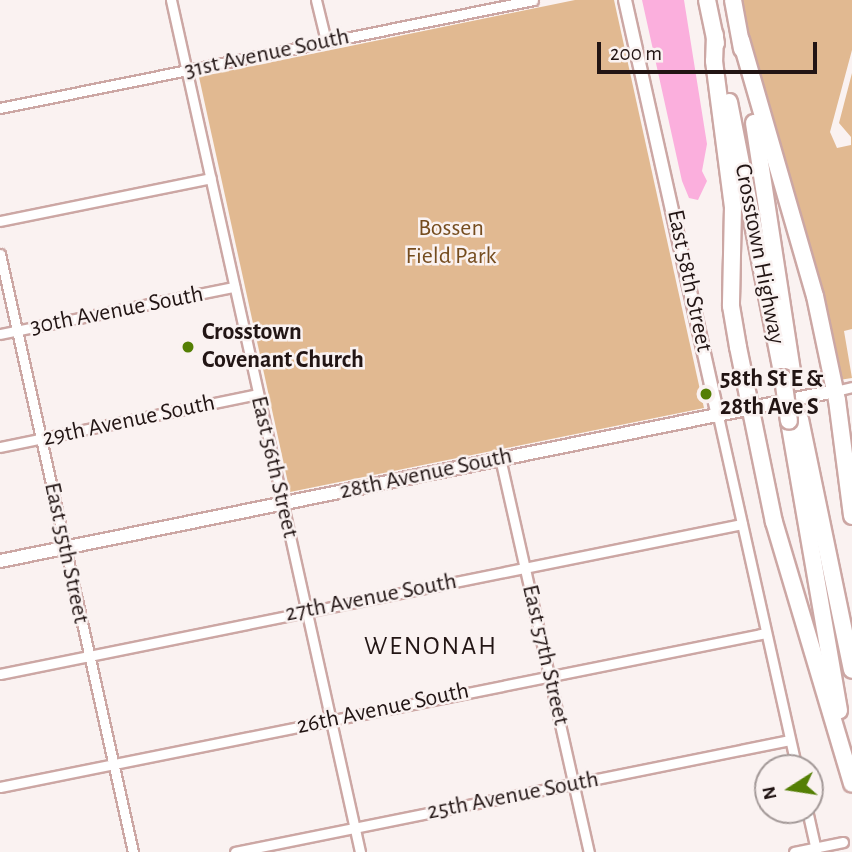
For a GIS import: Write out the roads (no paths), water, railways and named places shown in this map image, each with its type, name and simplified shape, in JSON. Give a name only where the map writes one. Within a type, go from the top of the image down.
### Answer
[{"type":"highway","name":"Crosstown Highway","points":[[707,0],[788,377]]},
{"type":"highway","name":"Crosstown Highway","points":[[733,0],[795,420],[824,642],[852,757]]},
{"type":"highway","points":[[715,35],[713,61],[733,207],[731,306],[791,586],[852,784]]},
{"type":"highway","points":[[741,40],[814,296],[835,391],[852,516]]},
{"type":"highway","name":"Crosstown Highway","points":[[795,420],[852,670]]},
{"type":"street","name":"East 56th Street","points":[[171,0],[360,852]]},
{"type":"street","points":[[316,0],[326,41]]},
{"type":"street","name":"31st Avenue South","points":[[0,108],[533,0]]},
{"type":"street","name":"East 58th Street","points":[[625,0],[794,754]]},
{"type":"street","points":[[0,221],[211,178]]},
{"type":"street","name":"East 55th Street","points":[[0,254],[133,852]]},
{"type":"street","name":"30th Avenue South","points":[[0,334],[234,287]]},
{"type":"street","name":"28th Avenue South","points":[[0,561],[852,387]]},
{"type":"street","name":"29th Avenue South","points":[[0,447],[258,394]]},
{"type":"street","name":"East 57th Street","points":[[500,458],[589,852]]},
{"type":"street","name":"27th Avenue South","points":[[0,674],[742,524]]},
{"type":"street","name":"26th Avenue South","points":[[0,787],[766,633]]},
{"type":"street","name":"25th Avenue South","points":[[235,852],[790,740]]},
{"type":"street","points":[[810,824],[816,850]]},
{"type":"street","points":[[794,852],[816,850],[843,842]]},
{"type":"place","name":"Crosstown Covenant Church","points":[[188,347]]},
{"type":"place","name":"58th St E & 28th Ave S","points":[[706,394]]},
{"type":"district","name":"WENONAH","points":[[431,647]]},
{"type":"park label","name":"Bossen Field Park","points":[[451,243]]}]
